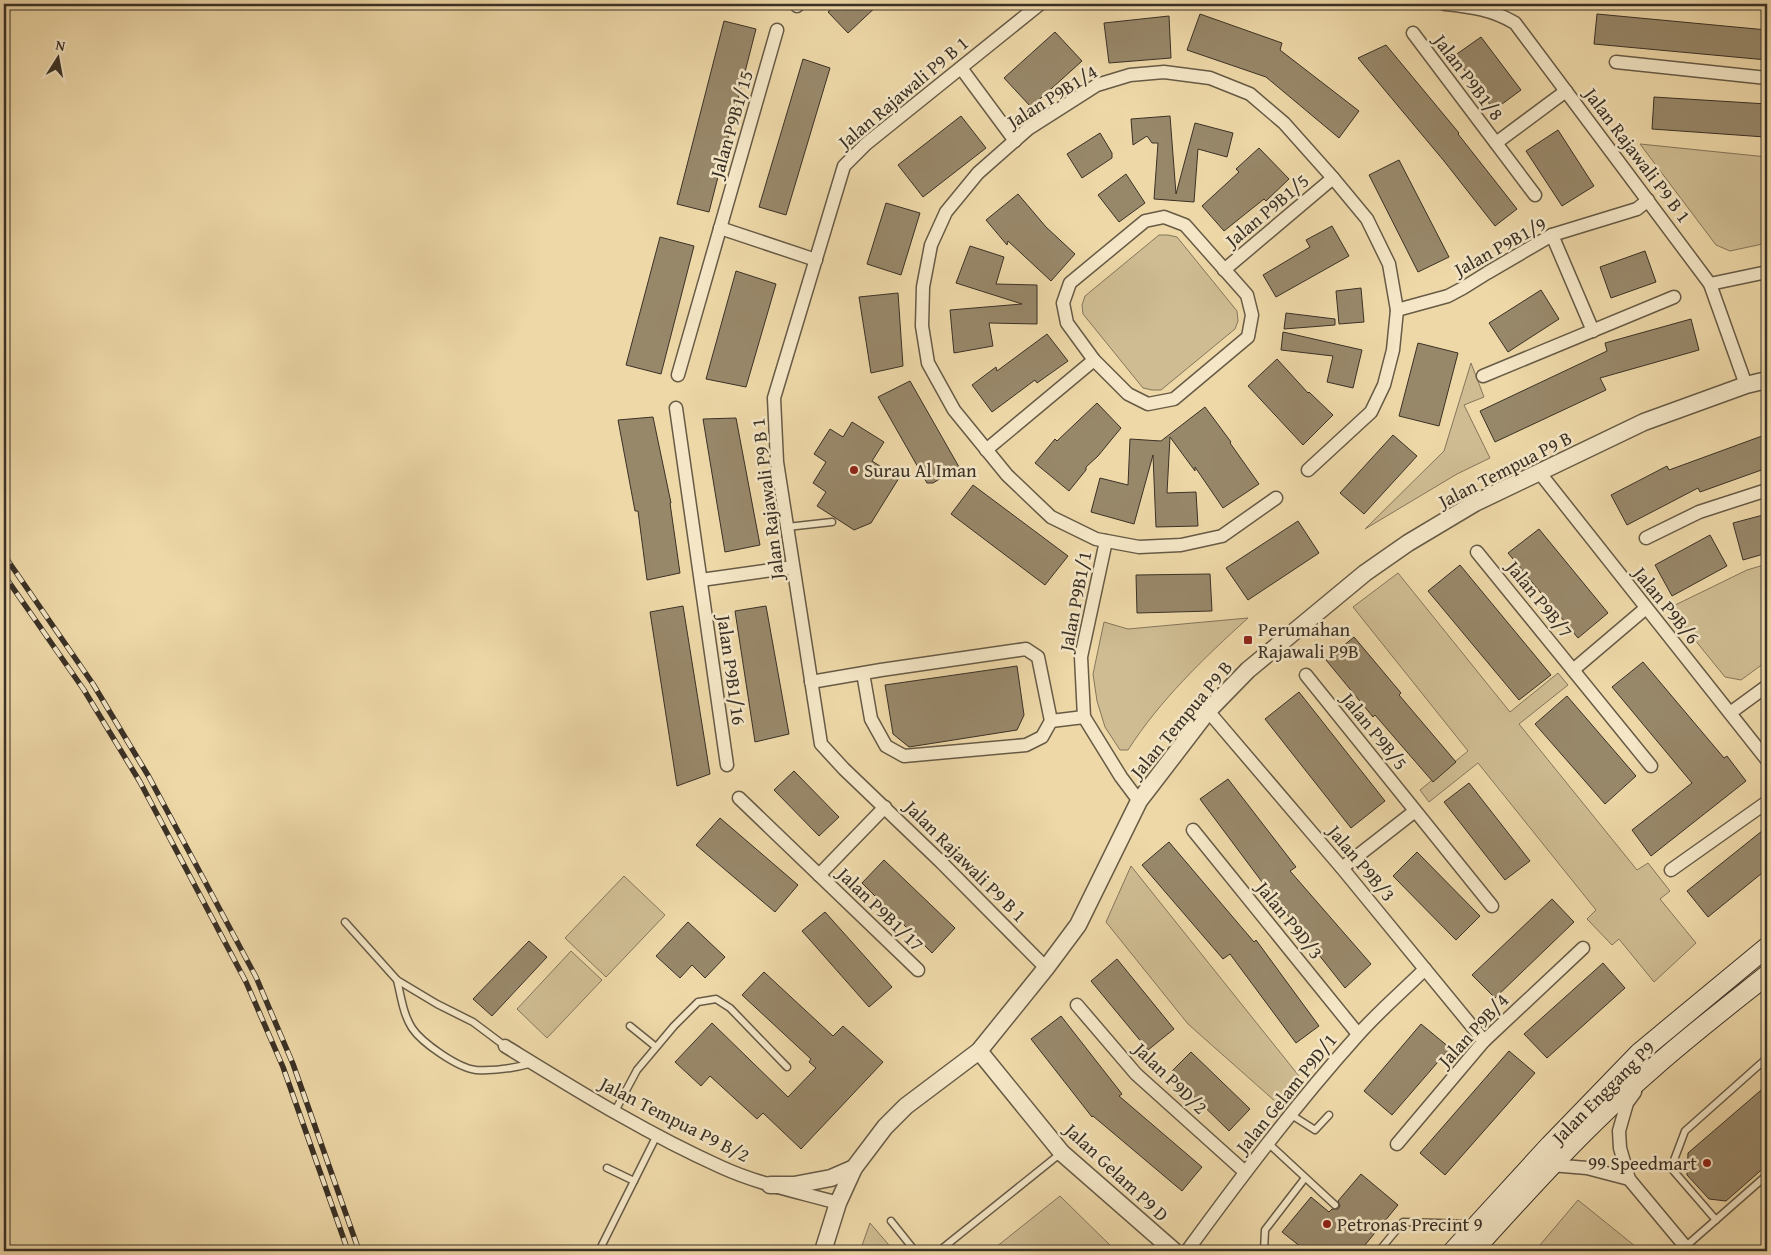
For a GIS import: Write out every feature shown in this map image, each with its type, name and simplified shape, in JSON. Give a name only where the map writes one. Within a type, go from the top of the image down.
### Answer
[{"type":"main road","name":"Jalan Enggang P9","points":[[1453,1251],[1550,1145],[1639,1053],[1767,947]]},
{"type":"main road","name":"Jalan Enggang P9","points":[[1474,1251],[1550,1165],[1651,1069],[1704,1024],[1767,976]]},
{"type":"street","name":"Jalan Rajawali P9 B 1","points":[[1040,4],[866,144],[844,166],[774,398],[777,462],[821,744],[1046,968]]},
{"type":"street","name":"Jalan Rajawali P9 B 1","points":[[1445,4],[1480,8],[1499,14],[1515,23],[1710,284],[1746,385]]},
{"type":"street","points":[[1499,14],[1508,4]]},
{"type":"street","name":"Jalan P9B1/15","points":[[678,375],[777,30]]},
{"type":"street","name":"Jalan P9B1/8","points":[[1413,33],[1535,195]]},
{"type":"street","points":[[1616,62],[1767,78]]},
{"type":"street","points":[[961,68],[1015,141]]},
{"type":"street","name":"Jalan P9B1/4","points":[[1276,498],[1222,536],[1181,545],[1139,547],[1106,542],[1051,517],[1007,475],[954,410],[928,363],[922,326],[922,287],[931,245],[946,212],[978,173],[1028,129],[1097,85],[1130,75],[1164,72],[1210,78],[1250,94],[1284,123],[1333,178],[1367,220],[1389,264],[1397,310],[1393,350],[1384,385],[1371,412],[1308,470]]},
{"type":"street","name":"Jalan P9B1/8","points":[[1496,143],[1566,91]]},
{"type":"street","name":"Jalan P9B1/5","points":[[1224,270],[1333,178]]},
{"type":"street","name":"Jalan P9B1/9","points":[[1397,310],[1448,296],[1552,236],[1637,209],[1648,200]]},
{"type":"street","name":"Jalan P9B1/5","points":[[1164,217],[1185,225],[1224,270],[1247,296],[1252,315],[1248,336],[1174,399],[1148,404],[1128,394],[1094,360],[1067,323],[1063,303],[1070,283],[1145,221],[1164,217]]},
{"type":"street","points":[[720,228],[816,260]]},
{"type":"street","points":[[1552,236],[1592,330]]},
{"type":"street","points":[[1710,284],[1767,272]]},
{"type":"street","points":[[1483,376],[1674,297]]},
{"type":"street","points":[[986,450],[1094,360]]},
{"type":"street","name":"Jalan Tempua P9 B","points":[[823,1251],[838,1203],[854,1168],[885,1127],[906,1106],[979,1051],[1046,968],[1078,925],[1108,860],[1139,801],[1208,711],[1248,670],[1365,572],[1408,543],[1475,503],[1644,422],[1746,385],[1767,380]]},
{"type":"street","name":"Jalan P9B1/16","points":[[676,408],[727,765]]},
{"type":"street","name":"Jalan P9B/6","points":[[1539,472],[1767,760]]},
{"type":"street","points":[[1646,538],[1699,512],[1767,490]]},
{"type":"street","name":"Jalan P9B1/1","points":[[1106,542],[1081,657],[1084,717],[1121,777],[1139,801]]},
{"type":"street","name":"Jalan P9B/7","points":[[1478,552],[1652,766]]},
{"type":"street","points":[[701,580],[793,567]]},
{"type":"street","points":[[1573,670],[1646,608]]},
{"type":"street","points":[[811,682],[863,673],[1026,649],[1038,657],[1051,721],[1042,737],[1026,745],[904,756],[886,746],[870,719],[863,673]]},
{"type":"street","name":"Jalan P9B/5","points":[[1306,675],[1492,906]]},
{"type":"street","points":[[1730,713],[1767,686]]},
{"type":"street","name":"Jalan P9B/3","points":[[1208,711],[1342,868],[1484,1041]]},
{"type":"street","points":[[1051,721],[1084,717]]},
{"type":"street","name":"Jalan P9B1/17","points":[[739,798],[918,970]]},
{"type":"street","points":[[1671,870],[1767,802]]},
{"type":"street","name":"Jalan P9B1/17","points":[[819,875],[885,807]]},
{"type":"street","points":[[1342,868],[1415,811]]},
{"type":"street","name":"Jalan P9D/3","points":[[1193,830],[1358,1034]]},
{"type":"street","name":"Jalan P9B/4","points":[[1397,1144],[1484,1041],[1583,948]]},
{"type":"street","name":"Jalan Gelam P9D/1","points":[[1187,1251],[1290,1114],[1358,1034],[1425,969]]},
{"type":"street","name":"Jalan P9D/2","points":[[1077,1005],[1136,1074],[1245,1172]]},
{"type":"street","name":"Jalan Tempua P9 B/2","points":[[505,1046],[614,1113],[722,1168],[770,1185],[838,1203]]},
{"type":"street","name":"Jalan Gelam P9 D","points":[[979,1051],[1062,1152],[1174,1251]]},
{"type":"street","points":[[1651,1069],[1627,1103],[1619,1131],[1620,1148],[1629,1179],[1687,1249]]},
{"type":"street","points":[[1550,1165],[1588,1168],[1629,1179]]},
{"type":"street","points":[[770,1185],[794,1184],[832,1178],[854,1168]]},
{"type":"lane","points":[[787,528],[832,522]]},
{"type":"lane","points":[[345,922],[397,980],[437,1004],[473,1022],[505,1046]]},
{"type":"lane","points":[[397,980],[406,1016],[412,1029],[438,1054],[474,1070],[514,1068],[533,1063]]},
{"type":"lane","points":[[614,1113],[637,1070],[698,1002],[716,999],[730,1008],[787,1067]]},
{"type":"lane","points":[[630,1026],[656,1047]]},
{"type":"lane","points":[[1716,1220],[1671,1168],[1685,1131],[1767,1058]]},
{"type":"lane","points":[[1290,1114],[1315,1130],[1329,1115]]},
{"type":"lane","points":[[598,1251],[657,1135]]},
{"type":"lane","points":[[1268,1143],[1335,1205]]},
{"type":"lane","points":[[938,1251],[1062,1152]]},
{"type":"lane","points":[[607,1168],[634,1181]]},
{"type":"lane","points":[[1687,1249],[1716,1220],[1767,1175]]},
{"type":"lane","points":[[1264,1251],[1265,1230],[1304,1178]]},
{"type":"lane","points":[[890,1221],[915,1251]]},
{"type":"lane","points":[[1379,1251],[1403,1222],[1478,1224]]},
{"type":"shaded area","points":[[1640,144],[1767,157],[1767,243],[1730,251],[1716,245]]},
{"type":"shaded area","points":[[1159,235],[1177,237],[1237,311],[1238,321],[1235,329],[1161,390],[1152,390],[1143,388],[1083,314],[1082,305],[1085,296]]},
{"type":"shaded area","points":[[1471,363],[1484,397],[1464,405],[1490,458],[1457,474],[1365,529],[1444,451]]},
{"type":"shaded area","points":[[1767,564],[1767,661],[1741,680],[1725,677],[1669,608],[1747,570]]},
{"type":"shaded area","points":[[1398,573],[1510,712],[1558,673],[1568,685],[1519,724],[1637,870],[1648,863],[1670,891],[1660,899],[1696,943],[1654,982],[1619,939],[1612,945],[1587,919],[1596,910],[1478,763],[1429,802],[1420,790],[1468,751],[1353,607]]},
{"type":"shaded area","points":[[1248,618],[1215,648],[1168,697],[1128,750],[1120,750],[1105,727],[1097,701],[1093,674],[1104,622],[1128,629]]},
{"type":"shaded area","points":[[1131,866],[1299,1076],[1277,1103],[1188,1024],[1106,922]]},
{"type":"shaded area","points":[[624,876],[665,915],[606,977],[565,938]]},
{"type":"shaded area","points":[[571,951],[602,980],[547,1038],[517,1009]]},
{"type":"shaded area","points":[[1060,1196],[1116,1251],[991,1251]]},
{"type":"shaded area","points":[[1578,1200],[1641,1251],[1535,1251]]},
{"type":"shaded area","points":[[870,1223],[894,1251],[860,1251]]},
{"type":"building","points":[[837,4],[879,4],[848,33],[828,12]]},
{"type":"building","points":[[1200,14],[1282,43],[1280,50],[1359,111],[1339,138],[1266,77],[1187,50]]},
{"type":"building","points":[[1597,14],[1767,30],[1767,60],[1594,44]]},
{"type":"building","points":[[1169,16],[1171,58],[1109,63],[1104,23]]},
{"type":"building","points":[[724,21],[756,29],[709,212],[677,204]]},
{"type":"building","points":[[1055,32],[1082,61],[1031,107],[1004,78]]},
{"type":"building","points":[[1481,37],[1521,90],[1494,110],[1454,56]]},
{"type":"building","points":[[1386,45],[1459,133],[1517,209],[1495,226],[1444,161],[1358,58]]},
{"type":"building","points":[[803,59],[830,68],[786,215],[759,207]]},
{"type":"building","points":[[1654,97],[1767,104],[1765,137],[1652,129]]},
{"type":"building","points":[[961,116],[986,148],[923,197],[898,165]]},
{"type":"building","points":[[1170,116],[1176,194],[1195,123],[1233,133],[1227,157],[1198,149],[1194,202],[1154,199],[1158,143],[1152,143],[1147,136],[1133,145],[1131,119]]},
{"type":"building","points":[[1558,130],[1594,186],[1562,206],[1526,151]]},
{"type":"building","points":[[1100,133],[1112,153],[1112,158],[1082,178],[1067,154]]},
{"type":"building","points":[[1259,148],[1289,179],[1266,201],[1264,199],[1224,231],[1202,206],[1239,172],[1236,169]]},
{"type":"building","points":[[1399,160],[1449,257],[1418,272],[1369,175]]},
{"type":"building","points":[[1126,174],[1145,203],[1119,222],[1098,195]]},
{"type":"building","points":[[1018,194],[1046,227],[1075,254],[1051,281],[1008,241],[1007,245],[986,220]]},
{"type":"building","points":[[886,203],[920,213],[901,275],[867,264]]},
{"type":"building","points":[[1332,226],[1349,256],[1276,297],[1263,275],[1310,247],[1306,240]]},
{"type":"building","points":[[660,237],[694,246],[661,374],[626,365]]},
{"type":"building","points":[[970,246],[1004,257],[996,284],[1037,285],[1037,324],[989,323],[993,346],[954,353],[950,310],[1022,304],[956,283]]},
{"type":"building","points":[[1645,251],[1656,282],[1611,298],[1600,267]]},
{"type":"building","points":[[736,271],[776,284],[746,387],[706,379]]},
{"type":"building","points":[[1361,288],[1364,322],[1339,324],[1336,291]]},
{"type":"building","points":[[1541,290],[1559,319],[1508,352],[1489,323]]},
{"type":"building","points":[[898,293],[903,366],[871,373],[859,297]]},
{"type":"building","points":[[1286,313],[1335,319],[1335,325],[1284,329]]},
{"type":"building","points":[[1691,319],[1699,350],[1600,378],[1606,390],[1495,442],[1480,411],[1607,351],[1605,343]]},
{"type":"building","points":[[1283,332],[1362,350],[1353,388],[1327,382],[1333,356],[1281,350]]},
{"type":"building","points":[[1047,334],[1068,361],[1037,383],[1035,380],[992,412],[972,385],[996,367],[997,371]]},
{"type":"building","points":[[1418,343],[1458,353],[1439,426],[1399,416]]},
{"type":"building","points":[[1277,359],[1308,393],[1333,415],[1303,445],[1248,386]]},
{"type":"building","points":[[910,381],[959,467],[933,483],[927,483],[878,397]]},
{"type":"building","points":[[1097,403],[1121,428],[1098,456],[1086,467],[1086,470],[1069,491],[1035,463],[1055,439],[1057,441]]},
{"type":"building","points":[[1205,407],[1259,484],[1223,508],[1195,467],[1195,471],[1170,437],[1167,493],[1196,492],[1198,526],[1156,527],[1153,455],[1134,524],[1091,512],[1100,478],[1128,485],[1130,439],[1161,441]]},
{"type":"building","points":[[653,417],[671,503],[680,573],[647,580],[638,511],[635,511],[618,420]]},
{"type":"building","points":[[736,418],[760,545],[725,552],[703,419]]},
{"type":"building","name":"Surau Al Iman","points":[[852,422],[884,442],[872,461],[899,478],[871,523],[854,530],[817,506],[826,492],[813,483],[826,462],[814,454],[830,429],[843,437]]},
{"type":"building","points":[[1393,435],[1417,456],[1364,514],[1340,493]]},
{"type":"building","points":[[1762,436],[1767,451],[1767,468],[1700,492],[1698,488],[1627,525],[1611,495],[1667,466],[1669,470]]},
{"type":"building","points":[[973,485],[1068,556],[1045,585],[951,514]]},
{"type":"building","points":[[1767,514],[1767,553],[1743,560],[1733,523]]},
{"type":"building","points":[[1298,521],[1319,553],[1248,600],[1226,568]]},
{"type":"building","points":[[1539,529],[1608,613],[1578,638],[1508,553]]},
{"type":"building","points":[[1710,535],[1727,566],[1672,596],[1655,565]]},
{"type":"building","points":[[1460,565],[1551,675],[1519,700],[1428,591]]},
{"type":"building","points":[[1210,574],[1212,611],[1137,613],[1136,575]]},
{"type":"building","points":[[683,606],[710,774],[677,786],[650,612]]},
{"type":"building","points":[[766,606],[789,734],[755,742],[735,611]]},
{"type":"building","points":[[1354,637],[1401,693],[1399,695],[1456,762],[1433,782],[1375,715],[1373,717],[1326,660]]},
{"type":"building","points":[[1643,662],[1724,758],[1727,756],[1746,781],[1651,856],[1632,830],[1692,783],[1612,687]]},
{"type":"building","points":[[1017,666],[1024,715],[1017,730],[909,747],[893,734],[885,685]]},
{"type":"building","points":[[1299,692],[1385,801],[1351,828],[1265,719]]},
{"type":"building","points":[[1567,696],[1636,776],[1605,804],[1535,724]]},
{"type":"building","points":[[794,771],[839,817],[819,836],[774,790]]},
{"type":"building","points":[[1228,779],[1296,867],[1290,871],[1371,964],[1345,988],[1200,799]]},
{"type":"building","points":[[1469,783],[1530,861],[1505,880],[1444,802]]},
{"type":"building","points":[[720,818],[798,885],[775,912],[696,845]]},
{"type":"building","points":[[1767,827],[1767,869],[1708,917],[1687,891]]},
{"type":"building","points":[[1169,842],[1254,942],[1256,940],[1319,1026],[1296,1043],[1230,954],[1223,959],[1142,865]]},
{"type":"building","points":[[1417,852],[1480,916],[1456,940],[1393,876]]},
{"type":"building","points":[[884,860],[955,928],[932,953],[862,883]]},
{"type":"building","points":[[1552,899],[1574,922],[1495,998],[1472,975]]},
{"type":"building","points":[[825,912],[892,987],[869,1007],[802,931]]},
{"type":"building","points":[[688,922],[725,957],[705,978],[692,965],[680,978],[656,956]]},
{"type":"building","points":[[529,941],[547,957],[492,1016],[473,999]]},
{"type":"building","points":[[1117,959],[1174,1029],[1148,1050],[1091,981]]},
{"type":"building","points":[[1603,963],[1625,988],[1547,1058],[1524,1034]]},
{"type":"building","points":[[764,972],[833,1036],[843,1026],[883,1062],[801,1149],[763,1113],[757,1119],[710,1076],[701,1086],[675,1062],[712,1023],[788,1097],[816,1068],[809,1062],[811,1059],[742,995]]},
{"type":"building","points":[[1061,1016],[1122,1094],[1119,1096],[1202,1167],[1182,1191],[1092,1117],[1031,1039]]},
{"type":"building","points":[[1421,1024],[1450,1048],[1392,1115],[1364,1091]]},
{"type":"building","points":[[1509,1051],[1535,1073],[1445,1175],[1420,1153]]},
{"type":"building","points":[[1191,1052],[1250,1109],[1229,1131],[1170,1073]]},
{"type":"building","points":[[1767,1085],[1767,1165],[1726,1201],[1709,1199],[1687,1175],[1688,1153]]},
{"type":"building","points":[[1361,1174],[1398,1205],[1360,1251],[1306,1251],[1282,1232],[1311,1197],[1329,1212],[1332,1209],[1338,1209],[1340,1206],[1338,1201]]},
{"type":"railway","points":[[4,555],[93,684],[149,777],[256,977],[293,1064],[359,1251]]},
{"type":"railway","points":[[4,575],[84,690],[140,782],[246,982],[283,1067],[348,1251]]},
{"type":"place","name":"Surau Al Iman","points":[[854,470]]},
{"type":"place","name":"Perumahan Rajawali P9B","points":[[1248,640]]},
{"type":"place","name":"99 Speedmart","points":[[1707,1163]]},
{"type":"place","name":"Petronas Precint 9","points":[[1327,1224]]}]
